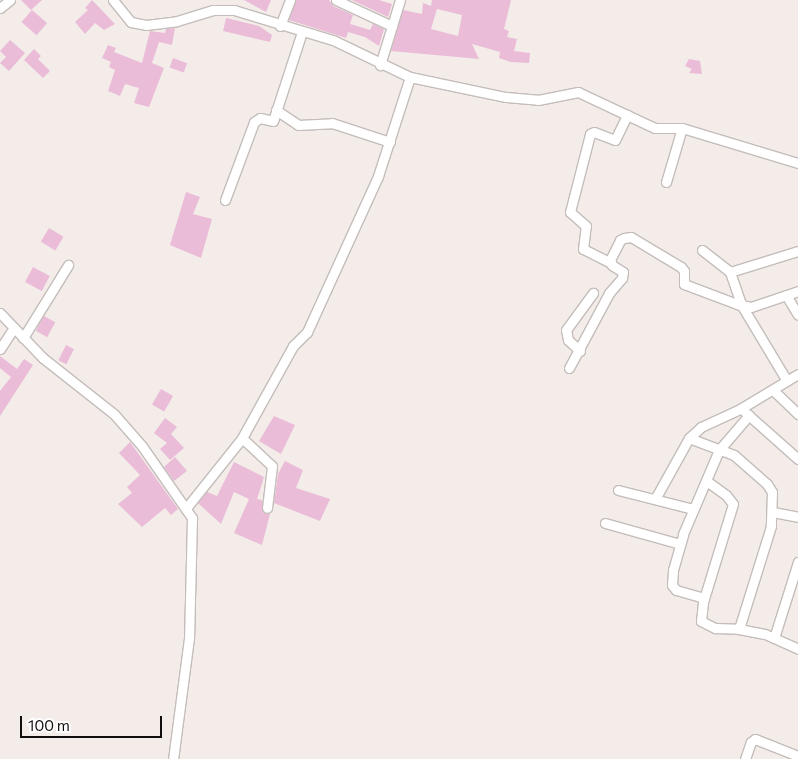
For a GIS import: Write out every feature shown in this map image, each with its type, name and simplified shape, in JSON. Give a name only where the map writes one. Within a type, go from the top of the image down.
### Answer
[{"type":"street","points":[[0,8],[10,0]]},
{"type":"street","points":[[112,0],[131,22],[146,25],[220,10],[234,10],[348,46],[380,65],[410,77],[525,100],[578,92],[655,128],[682,128],[798,163]]},
{"type":"street","points":[[280,26],[290,0]]},
{"type":"street","points":[[336,0],[392,26]]},
{"type":"street","points":[[380,65],[400,0]]},
{"type":"street","points":[[225,200],[254,122],[260,118],[272,122],[302,32]]},
{"type":"street","points":[[187,507],[242,438],[293,346],[307,332],[378,176],[410,77]]},
{"type":"street","points":[[276,110],[298,125],[332,123],[390,142]]},
{"type":"street","points":[[569,368],[580,351],[609,293],[622,278],[623,272],[583,249],[586,226],[570,212],[590,134],[594,132],[615,140],[626,115]]},
{"type":"street","points":[[666,182],[682,128]]},
{"type":"street","points":[[610,263],[620,240],[631,237],[680,267],[684,271],[684,284],[742,306],[752,307],[798,291]]},
{"type":"street","points":[[702,250],[730,272],[742,306],[787,381]]},
{"type":"street","points":[[730,272],[798,251]]},
{"type":"street","points":[[23,338],[68,265]]},
{"type":"street","points":[[580,351],[568,340],[566,330],[593,293]]},
{"type":"street","points":[[786,295],[798,315]]},
{"type":"street","points":[[0,313],[13,329],[70,381],[114,414],[187,507],[192,518],[189,638],[173,759]]},
{"type":"street","points":[[0,349],[13,329]]},
{"type":"street","points":[[655,499],[689,438],[701,427],[740,409],[798,374]]},
{"type":"street","points":[[773,390],[798,414]]},
{"type":"street","points":[[740,409],[798,459]]},
{"type":"street","points":[[704,598],[676,590],[672,585],[680,544],[693,509],[708,482],[720,450],[749,415]]},
{"type":"street","points":[[242,438],[272,466],[267,508]]},
{"type":"street","points":[[689,438],[734,455],[767,484],[772,492],[773,512],[739,630]]},
{"type":"street","points":[[708,482],[726,495],[733,504],[704,598],[701,615],[705,626],[739,630],[774,638],[798,649]]},
{"type":"street","points":[[618,490],[693,509]]},
{"type":"street","points":[[773,512],[798,517]]},
{"type":"street","points":[[605,523],[680,544]]},
{"type":"street","points":[[774,638],[798,562]]},
{"type":"street","points":[[745,759],[750,742],[755,739],[798,756]]},
{"type":"building","points":[[21,0],[42,0],[31,10]]},
{"type":"building","points":[[92,0],[115,24],[104,30],[95,23],[85,34],[75,22],[88,10],[85,8]]},
{"type":"building","points":[[244,0],[271,0],[266,12]]},
{"type":"building","points":[[296,0],[329,0],[333,6],[353,15],[350,24],[370,30],[373,24],[384,29],[379,46],[365,37],[348,32],[346,38],[289,20]]},
{"type":"building","points":[[352,0],[379,0],[392,4],[388,17]]},
{"type":"building","points":[[432,0],[511,0],[504,29],[509,31],[507,37],[517,39],[514,51],[530,53],[529,63],[511,62],[499,58],[500,52],[472,44],[479,59],[391,51],[403,10],[422,14],[423,3],[431,6]],"holes":[[[437,9],[462,15],[458,36],[431,29]]]},
{"type":"building","points":[[32,10],[47,23],[37,35],[22,22]]},
{"type":"building","points":[[226,18],[259,26],[272,35],[270,42],[223,31]]},
{"type":"building","points":[[175,28],[172,45],[159,42],[152,63],[164,68],[149,107],[134,103],[139,88],[125,84],[120,96],[108,91],[115,70],[109,67],[111,62],[102,58],[108,45],[116,48],[114,52],[142,63],[150,31],[165,33],[166,29]]},
{"type":"building","points":[[10,40],[25,53],[9,71],[0,63],[6,57],[0,51]]},
{"type":"building","points":[[34,49],[41,56],[38,59],[50,71],[43,78],[24,60]]},
{"type":"building","points":[[173,58],[187,63],[184,73],[170,67]]},
{"type":"building","points":[[689,59],[700,61],[702,74],[689,73],[692,69],[685,66]]},
{"type":"building","points":[[186,192],[200,197],[193,214],[212,219],[201,258],[170,245]]},
{"type":"building","points":[[49,228],[64,237],[55,250],[41,242]]},
{"type":"building","points":[[33,267],[50,276],[42,291],[25,282]]},
{"type":"building","points":[[44,316],[55,322],[47,337],[36,331]]},
{"type":"building","points":[[66,345],[74,349],[66,364],[58,360]]},
{"type":"building","points":[[0,356],[17,369],[24,359],[33,365],[0,416],[0,391],[11,377],[0,368]]},
{"type":"building","points":[[161,389],[173,396],[164,412],[152,405]]},
{"type":"building","points":[[274,416],[295,425],[281,454],[259,441]]},
{"type":"building","points":[[165,418],[177,427],[171,434],[184,448],[170,460],[160,449],[167,443],[154,433]]},
{"type":"building","points":[[130,442],[178,509],[171,515],[165,508],[142,527],[118,504],[132,493],[127,487],[140,475],[119,453]]},
{"type":"building","points":[[175,457],[187,471],[174,481],[164,467]]},
{"type":"building","points":[[285,461],[303,470],[296,488],[330,499],[320,521],[274,503],[278,474]]},
{"type":"building","points":[[234,462],[264,477],[257,499],[262,500],[263,513],[270,514],[262,545],[234,533],[249,499],[234,492],[221,524],[198,503],[207,492],[217,496]]}]
